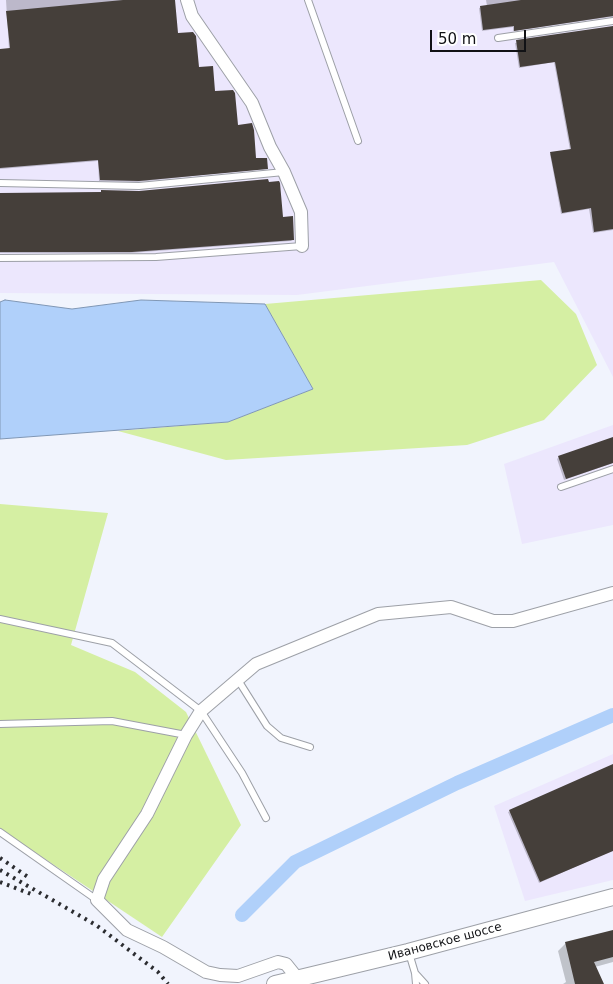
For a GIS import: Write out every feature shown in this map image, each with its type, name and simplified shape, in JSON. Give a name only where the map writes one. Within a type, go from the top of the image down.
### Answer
[{"type":"street","points":[[187,0],[192,16],[252,103],[270,147],[284,172],[301,212],[302,246]]},
{"type":"street","points":[[298,979],[286,964],[278,962],[238,976],[206,972],[163,947],[127,930],[97,900],[104,879],[147,814],[186,735],[201,712],[256,664],[378,614],[452,607],[493,622],[513,621],[613,593]]},
{"type":"street","name":"Ивановское шоссе","points":[[275,984],[408,952],[613,897]]},
{"type":"lane","points":[[308,0],[358,142]]},
{"type":"lane","points":[[498,38],[613,21]]},
{"type":"lane","points":[[0,183],[139,186],[284,172]]},
{"type":"lane","points":[[0,258],[156,257],[302,246]]},
{"type":"lane","points":[[561,487],[613,469]]},
{"type":"lane","points":[[0,619],[112,643],[201,712],[242,772],[266,818]]},
{"type":"lane","points":[[238,680],[267,726],[282,738],[310,747]]},
{"type":"lane","points":[[0,724],[112,721],[186,735]]},
{"type":"lane","points":[[0,832],[97,900]]},
{"type":"lane","points":[[408,952],[415,973],[416,984]]},
{"type":"lane","points":[[415,973],[425,984]]},
{"type":"shaded area","points":[[0,0],[613,0],[613,377],[554,262],[297,295],[0,293]]},
{"type":"shaded area","points":[[613,425],[613,525],[522,544],[504,464]]},
{"type":"shaded area","points":[[613,754],[613,880],[525,901],[494,806]]},
{"type":"green space","points":[[541,280],[576,314],[597,365],[544,420],[467,445],[226,460],[118,431],[228,422],[313,389],[265,304]]},
{"type":"green space","points":[[0,504],[108,513],[71,645],[135,672],[186,712],[241,825],[162,937],[0,829]]},
{"type":"water","points":[[5,300],[72,309],[141,300],[265,304],[313,389],[228,422],[0,439],[0,302]]},
{"type":"building","points":[[123,0],[175,0],[178,33],[193,32],[196,36],[199,67],[213,66],[215,91],[233,90],[235,93],[238,125],[252,123],[256,158],[267,158],[268,169],[139,181],[100,180],[98,160],[0,168],[0,49],[10,48],[6,11]]},
{"type":"building","points":[[521,0],[613,0],[613,16],[514,31],[514,26],[483,30],[480,6]]},
{"type":"building","points":[[613,26],[613,229],[594,232],[591,208],[562,213],[550,152],[571,149],[555,62],[520,67],[516,40]]},
{"type":"building","points":[[268,179],[269,182],[279,181],[280,183],[283,217],[293,216],[294,240],[132,252],[0,252],[0,193],[101,192],[101,190],[139,191]]},
{"type":"building","points":[[613,437],[613,463],[566,479],[558,456]]},
{"type":"building","points":[[613,764],[613,851],[540,882],[509,810]]},
{"type":"building","points":[[613,930],[613,957],[594,962],[604,984],[575,984],[565,942]]},
{"type":"waterway","points":[[242,915],[295,862],[457,783],[613,715]]},
{"type":"railway","points":[[0,858],[31,879]]},
{"type":"railway","points":[[0,870],[96,925],[158,972],[168,984]]},
{"type":"railway","points":[[0,882],[31,894]]}]
